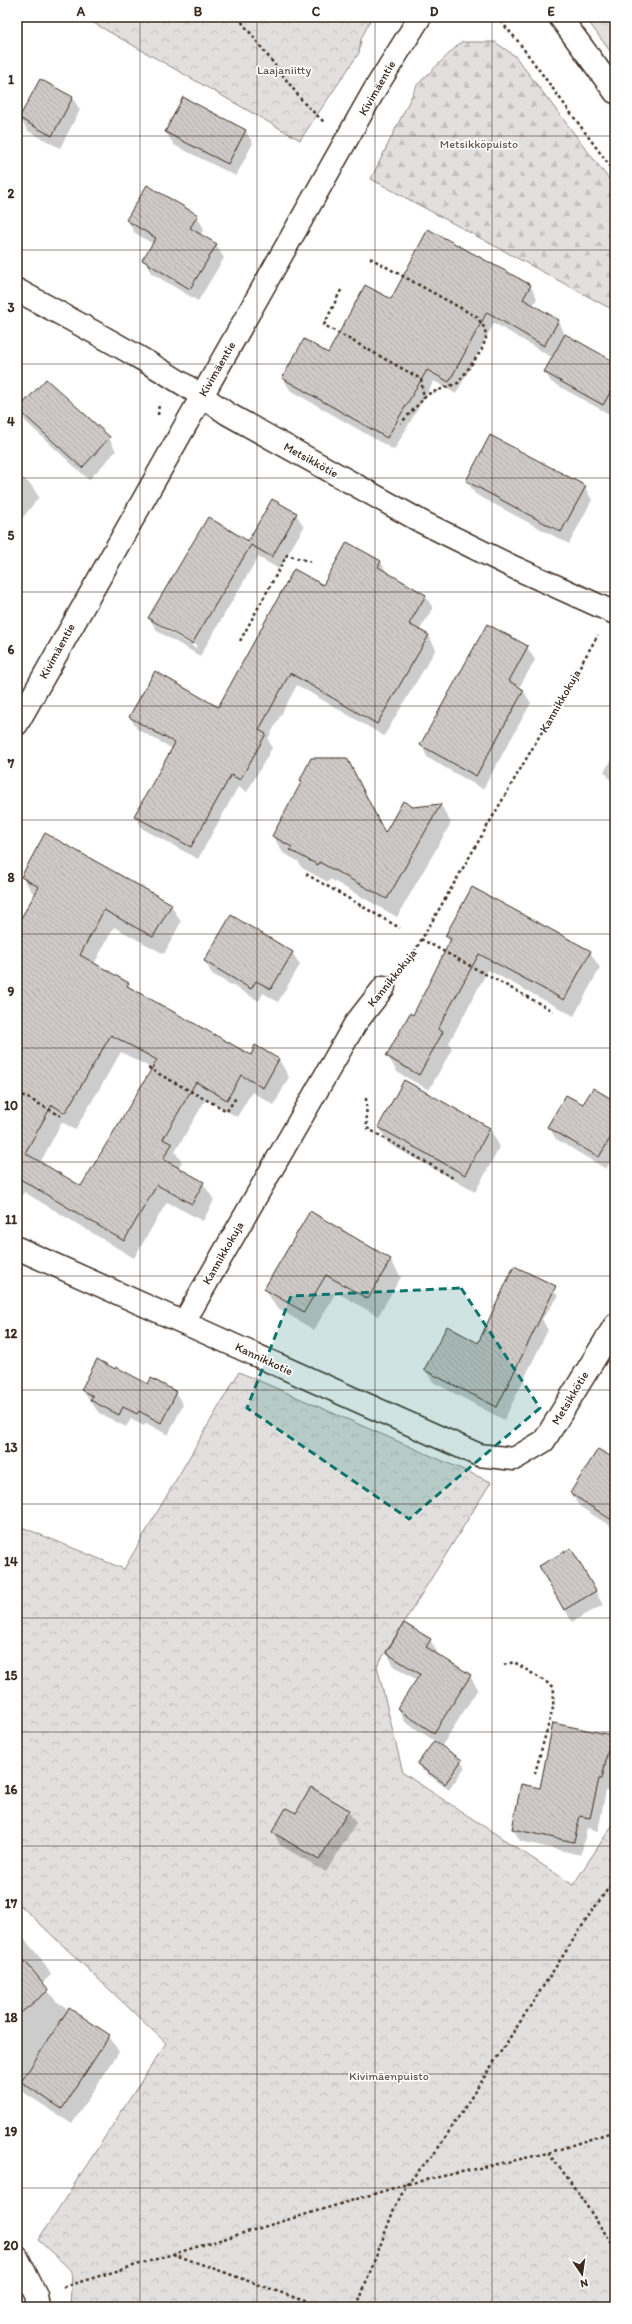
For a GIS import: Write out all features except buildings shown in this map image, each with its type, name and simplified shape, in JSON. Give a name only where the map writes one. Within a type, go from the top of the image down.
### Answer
[{"type":"street","name":"Kivimäentie","points":[[17,724],[375,89],[420,17]]},
{"type":"street","points":[[560,17],[615,92]]},
{"type":"street","name":"Metsikkötie","points":[[17,290],[120,346],[202,395],[228,414],[422,522],[613,613]]},
{"type":"street","name":"Kannikkokuja","points":[[184,1322],[355,1024],[384,987]]},
{"type":"street","name":"Kannikkotie","points":[[17,1248],[184,1322],[312,1382],[351,1396],[478,1455],[514,1459]]},
{"type":"street","name":"Metsikkötie","points":[[514,1459],[544,1441],[615,1325]]},
{"type":"street","points":[[17,2257],[37,2301]]},
{"type":"path","points":[[238,17],[304,103],[326,124]]},
{"type":"path","points":[[497,17],[517,40],[615,173]]},
{"type":"path","points":[[370,258],[477,317],[485,329],[486,339],[481,352],[458,383],[428,394],[401,423]]},
{"type":"path","points":[[341,290],[324,324],[421,379],[424,399]]},
{"type":"path","points":[[240,641],[287,555],[312,562]]},
{"type":"path","name":"Kannikkokuja","points":[[384,987],[412,956],[613,613]]},
{"type":"path","points":[[306,874],[400,928]]},
{"type":"path","points":[[421,940],[553,1011]]},
{"type":"path","points":[[148,1068],[227,1111],[237,1096]]},
{"type":"path","points":[[17,1092],[61,1116]]},
{"type":"path","points":[[366,1098],[367,1128],[453,1178]]},
{"type":"path","points":[[504,1665],[514,1662],[554,1687],[552,1708],[536,1773]]},
{"type":"path","points":[[358,2307],[394,2210],[407,2184],[437,2150],[592,1911],[615,1879]]},
{"type":"path","points":[[37,2301],[173,2254],[407,2184],[548,2153],[615,2131]]},
{"type":"path","points":[[548,2153],[567,2177],[615,2248]]},
{"type":"path","points":[[173,2254],[322,2307]]},
{"type":"highlighted area","points":[[461,1288],[540,1408],[409,1519],[247,1408],[291,1296]]},
{"type":"green space","name":"Laajaniitty","points":[[83,17],[372,17],[361,39],[359,53],[300,140]]},
{"type":"green space","points":[[585,17],[612,17],[615,21],[615,58]]},
{"type":"green space","name":"Metsikköpuisto","points":[[461,42],[495,42],[515,56],[615,187],[615,311],[371,179],[417,85]]},
{"type":"green space","name":"Kivimäenpuisto","points":[[239,1372],[491,1482],[377,1666],[403,1773],[573,1885],[615,1821],[615,2307],[70,2307],[72,2271],[38,2240],[166,2043],[17,1902],[17,1525],[124,1569]]}]
